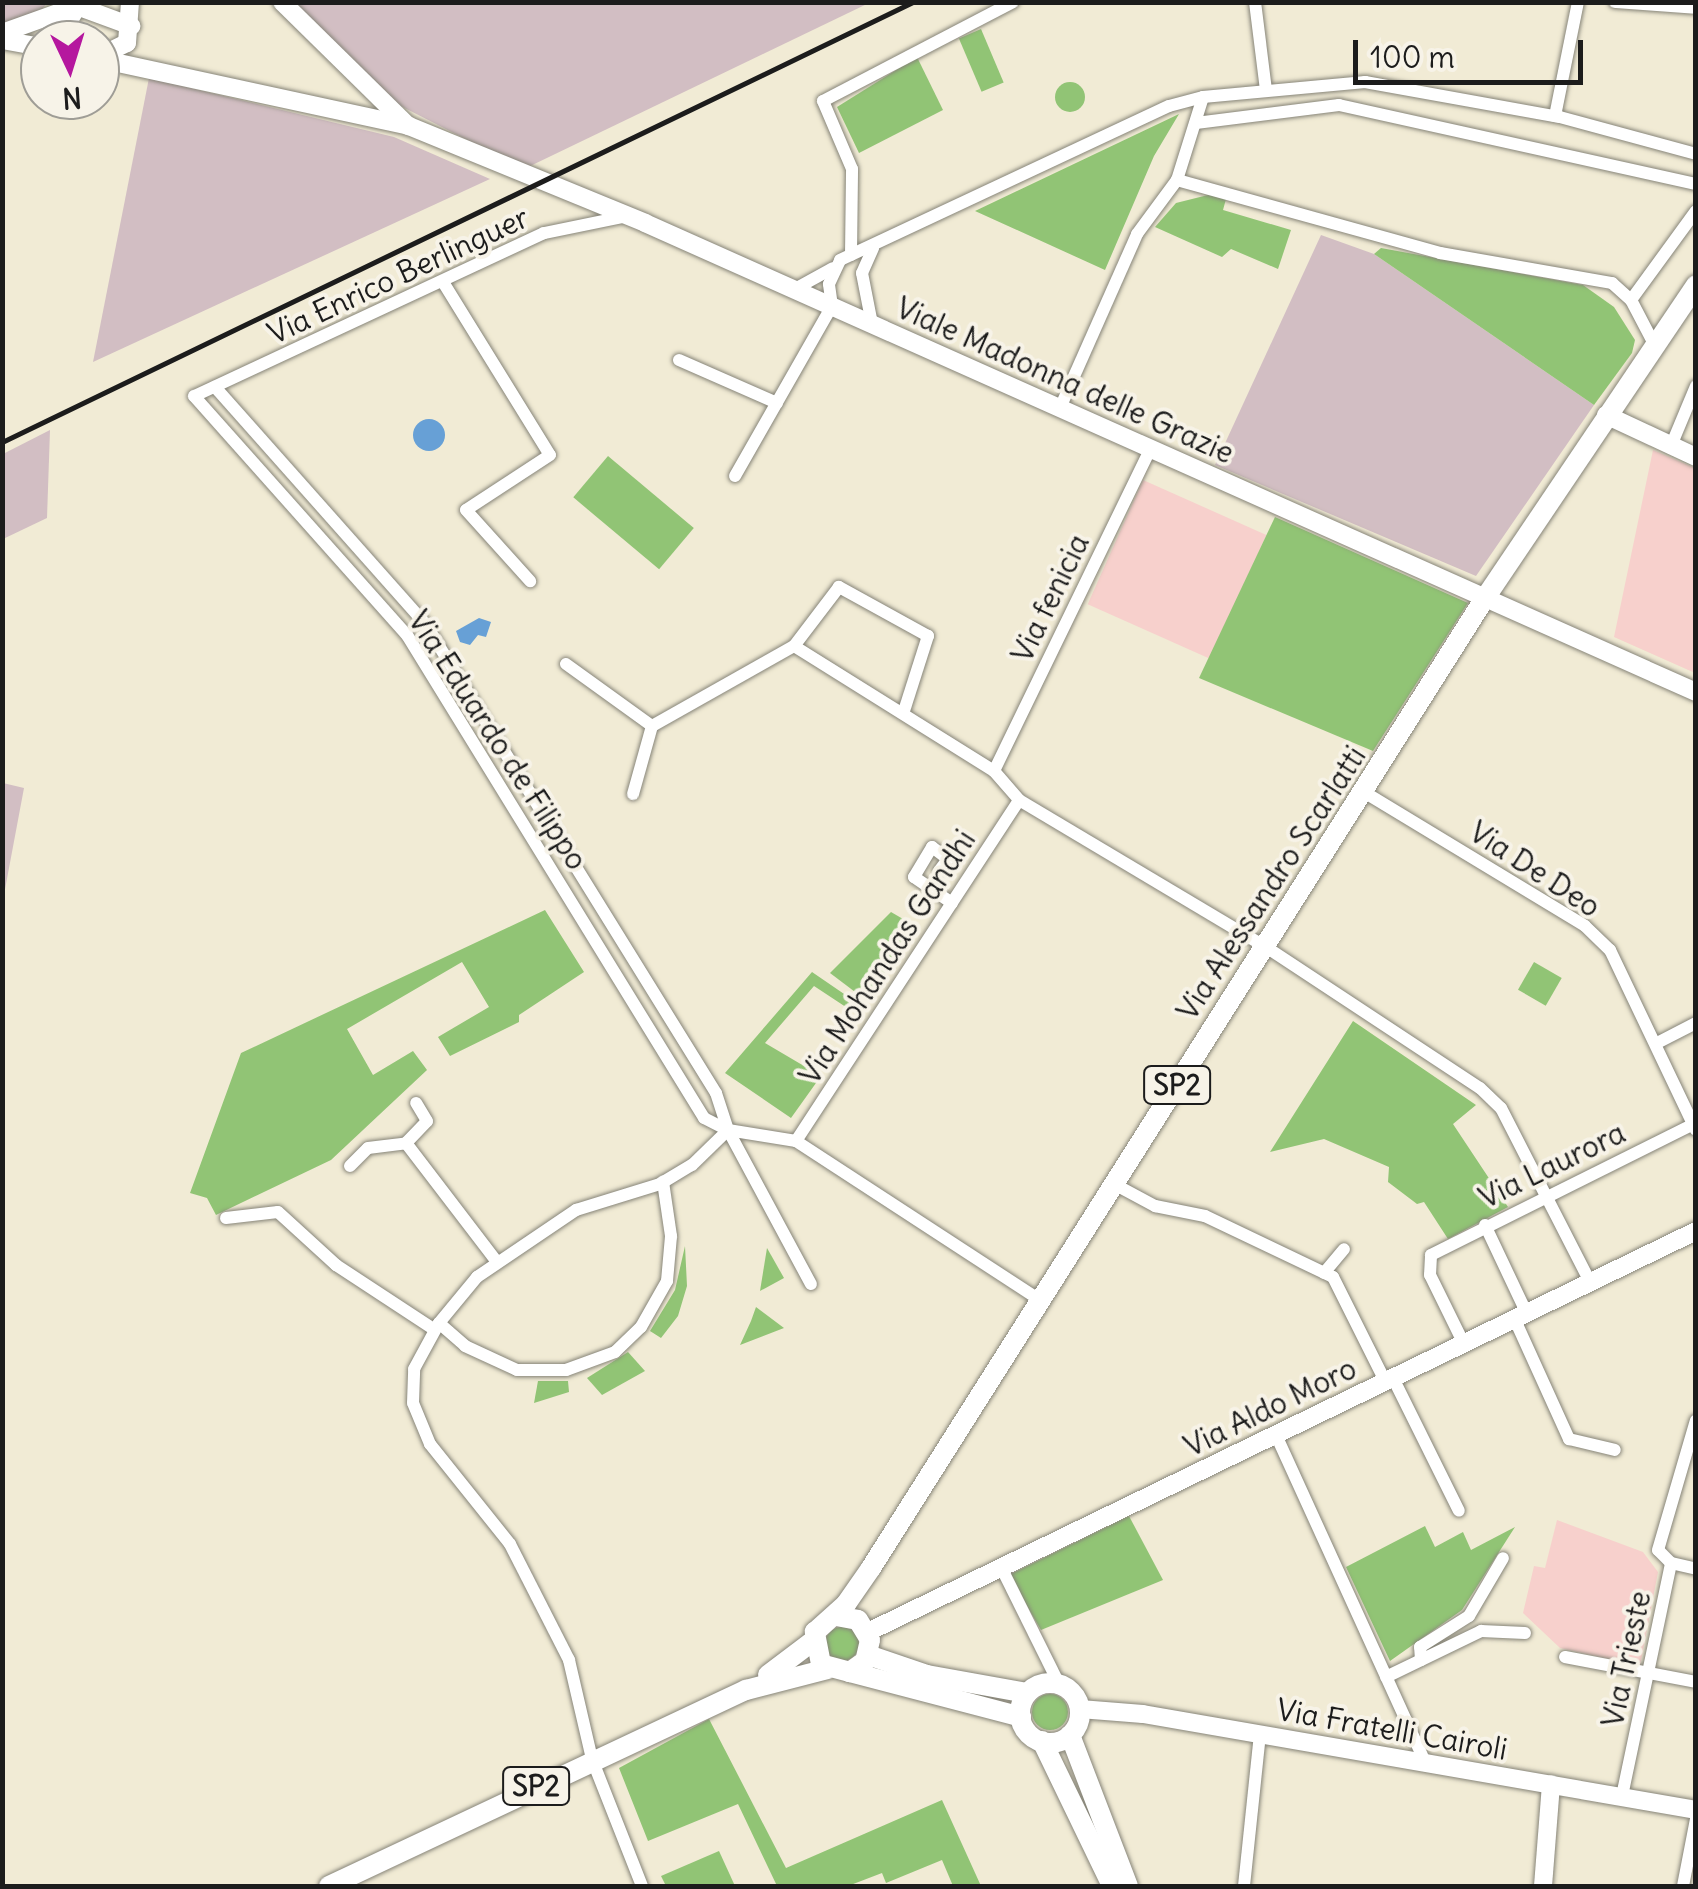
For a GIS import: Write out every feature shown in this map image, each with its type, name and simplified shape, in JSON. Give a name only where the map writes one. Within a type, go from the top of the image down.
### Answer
[{"type":"main road","name":"Via Alessandro Scarlatti","points":[[836,1616],[1483,601],[1653,342],[1696,285]]},
{"type":"main road","name":"Via Alessandro Scarlatti","points":[[866,1629],[870,1568]]},
{"type":"main road","points":[[868,1655],[866,1629],[836,1616],[820,1624],[813,1641],[827,1669],[1020,1717],[1042,1742],[1112,1886]]},
{"type":"main road","name":"SP2","points":[[746,1690],[813,1641]]},
{"type":"main road","points":[[850,1672],[868,1655]]},
{"type":"main road","points":[[868,1655],[927,1675],[1028,1693],[1058,1684],[1080,1708],[1070,1735],[1128,1886]]},
{"type":"main road","name":"SP2","points":[[329,1886],[592,1759],[746,1690],[827,1669]]},
{"type":"main road","points":[[1020,1717],[1028,1693]]},
{"type":"main road","points":[[1042,1742],[1070,1735]]},
{"type":"street","points":[[120,47],[127,44],[131,26],[130,2]]},
{"type":"street","points":[[282,2],[408,126]]},
{"type":"street","points":[[851,255],[852,169],[823,101],[1013,2]]},
{"type":"street","points":[[1255,2],[1266,90]]},
{"type":"street","points":[[1555,116],[1578,2]]},
{"type":"street","points":[[1615,2],[1696,8]]},
{"type":"street","points":[[2,37],[78,4],[131,26]]},
{"type":"street","points":[[120,61],[408,126]]},
{"type":"street","points":[[795,290],[851,255],[1092,138],[1203,97],[1365,82],[1555,116],[1696,154]]},
{"type":"street","points":[[1060,408],[1137,234],[1177,180],[1203,97]]},
{"type":"street","points":[[1196,123],[1339,105],[1696,184]]},
{"type":"street","name":"Viale Madonna delle Grazie","points":[[408,126],[628,216],[1151,448],[1483,601],[1696,692]]},
{"type":"street","points":[[1177,180],[1440,253],[1612,282],[1631,300],[1653,342]]},
{"type":"street","points":[[1631,300],[1696,210]]},
{"type":"street","name":"Via Enrico Berlinguer","points":[[194,396],[544,233],[628,216]]},
{"type":"street","points":[[834,307],[855,299],[875,246]]},
{"type":"street","points":[[735,476],[834,307],[834,268]]},
{"type":"street","points":[[863,281],[872,324]]},
{"type":"street","points":[[444,282],[550,455],[466,510],[530,581]]},
{"type":"street","points":[[679,360],[777,402]]},
{"type":"street","points":[[1670,446],[1696,386]]},
{"type":"street","name":"Via Eduardo de Filippo","points":[[215,387],[426,625],[687,1044],[726,1110],[728,1130]]},
{"type":"street","name":"Via Eduardo de Filippo","points":[[194,396],[407,636],[704,1118],[728,1130]]},
{"type":"street","points":[[1606,415],[1696,456]]},
{"type":"street","name":"Via fenicia","points":[[994,771],[1151,448]]},
{"type":"street","points":[[633,794],[652,726],[794,646],[839,587],[928,636],[904,711]]},
{"type":"street","points":[[794,646],[904,711],[994,771],[1019,800],[1266,947],[1480,1088],[1501,1108],[1549,1194],[1590,1282]]},
{"type":"street","points":[[566,664],[652,726]]},
{"type":"street","name":"Via De Deo","points":[[1364,792],[1585,926],[1610,950],[1695,1126]]},
{"type":"street","name":"Via Mohandas Gandhi","points":[[796,1141],[1019,800]]},
{"type":"street","points":[[939,871],[948,859],[932,847],[914,877],[952,904]]},
{"type":"street","points":[[1657,1043],[1696,1023]]},
{"type":"street","points":[[350,1166],[368,1148],[406,1143],[427,1121],[416,1103]]},
{"type":"street","name":"Via Laurora","points":[[1464,1344],[1430,1274],[1432,1255],[1485,1225],[1695,1126]]},
{"type":"street","points":[[728,1130],[812,1284]]},
{"type":"street","points":[[642,1886],[592,1759],[570,1660],[538,1593],[419,1423],[414,1370],[437,1326],[498,1262],[576,1210],[663,1182],[728,1130],[796,1141],[1040,1300]]},
{"type":"street","points":[[406,1143],[498,1262]]},
{"type":"street","points":[[226,1218],[278,1212],[336,1265],[465,1346],[517,1370],[566,1370],[615,1352],[642,1327],[667,1281],[671,1236],[663,1182]]},
{"type":"street","points":[[1114,1184],[1155,1206],[1205,1216],[1333,1277],[1458,1510]]},
{"type":"street","points":[[1485,1225],[1569,1439],[1614,1450]]},
{"type":"street","name":"Via Aldo Moro","points":[[866,1629],[1694,1233]]},
{"type":"street","points":[[1324,1273],[1344,1248]]},
{"type":"street","name":"Via Trieste","points":[[1622,1796],[1671,1563],[1658,1550],[1690,1459],[1696,1420]]},
{"type":"street","points":[[1276,1435],[1425,1762]]},
{"type":"street","points":[[1422,1660],[1420,1647],[1469,1616],[1503,1558]]},
{"type":"street","points":[[1671,1563],[1696,1569]]},
{"type":"street","points":[[1001,1567],[1058,1684]]},
{"type":"street","points":[[1386,1677],[1481,1631],[1526,1633]]},
{"type":"street","points":[[1565,1657],[1696,1682]]},
{"type":"street","name":"Via Fratelli Cairoli","points":[[1080,1708],[1260,1734],[1696,1810]]},
{"type":"street","points":[[1244,1886],[1260,1734]]},
{"type":"street","points":[[1543,1886],[1552,1784]]},
{"type":"street","points":[[1683,1886],[1696,1819]]},
{"type":"shaded area","points":[[2,3],[47,3],[40,12],[3,25]]},
{"type":"shaded area","points":[[290,3],[869,3],[524,169],[387,99]]},
{"type":"shaded area","points":[[149,78],[394,137],[490,179],[93,362]]},
{"type":"shaded area","points":[[1321,235],[1374,254],[1594,405],[1476,576],[1215,465]]},
{"type":"shaded area","points":[[50,430],[47,518],[3,539],[3,454]]},
{"type":"shaded area","points":[[1653,450],[1695,468],[1695,673],[1614,637]]},
{"type":"shaded area","points":[[1143,480],[1266,535],[1211,659],[1088,604]]},
{"type":"shaded area","points":[[2,783],[24,788],[3,900]]},
{"type":"shaded area","points":[[1557,1520],[1643,1552],[1658,1572],[1640,1666],[1560,1648],[1523,1613],[1534,1566],[1545,1568]]},
{"type":"green space","points":[[981,29],[1004,82],[982,92],[959,38]]},
{"type":"green space","points":[[917,57],[943,110],[859,153],[837,107]]},
{"type":"green space","points":[[1070,82],[1081,86],[1085,97],[1081,108],[1070,112],[1059,108],[1055,97],[1059,86]]},
{"type":"green space","points":[[1179,114],[1154,156],[1105,270],[975,211]]},
{"type":"green space","points":[[1212,194],[1226,199],[1223,210],[1291,230],[1278,269],[1231,249],[1222,257],[1155,227],[1176,203]]},
{"type":"green space","points":[[1381,248],[1583,285],[1614,307],[1635,340],[1632,353],[1594,405],[1374,254]]},
{"type":"green space","points":[[608,456],[694,528],[659,569],[573,497]]},
{"type":"green space","points":[[1275,517],[1468,603],[1373,751],[1199,678]]},
{"type":"green space","points":[[545,910],[584,972],[519,1015],[519,1022],[450,1056],[438,1037],[489,1007],[462,962],[347,1029],[373,1075],[413,1051],[427,1070],[331,1160],[216,1215],[207,1198],[190,1193],[241,1053]]},
{"type":"green space","points":[[891,912],[915,926],[867,1001],[830,973]]},
{"type":"green space","points":[[1534,962],[1562,978],[1546,1006],[1518,990]]},
{"type":"green space","points":[[812,972],[866,1009],[861,1017],[814,986],[765,1043],[821,1076],[791,1118],[725,1073]]},
{"type":"green space","points":[[1353,1021],[1476,1105],[1453,1124],[1508,1207],[1448,1239],[1424,1202],[1417,1204],[1388,1182],[1389,1167],[1324,1139],[1270,1152]]},
{"type":"green space","points":[[685,1246],[687,1286],[678,1316],[661,1338],[650,1331],[675,1290]]},
{"type":"green space","points":[[767,1248],[784,1278],[760,1291]]},
{"type":"green space","points":[[756,1307],[784,1328],[740,1345],[751,1321]]},
{"type":"green space","points":[[628,1352],[645,1371],[602,1395],[587,1378]]},
{"type":"green space","points":[[538,1381],[568,1381],[569,1392],[534,1403]]},
{"type":"green space","points":[[1129,1516],[1163,1580],[1041,1630],[1009,1575]]},
{"type":"green space","points":[[1425,1526],[1435,1547],[1463,1532],[1471,1550],[1515,1527],[1462,1610],[1390,1661],[1346,1567]]},
{"type":"green space","points":[[842,1627],[854,1632],[859,1644],[854,1656],[842,1661],[830,1656],[825,1644],[830,1632]]},
{"type":"green space","points":[[1050,1694],[1062,1700],[1068,1712],[1062,1724],[1050,1730],[1038,1724],[1032,1712],[1038,1700]]},
{"type":"green space","points":[[709,1719],[786,1868],[942,1800],[981,1886],[953,1886],[942,1860],[886,1883],[882,1873],[848,1886],[777,1886],[738,1804],[648,1841],[619,1768]]},
{"type":"green space","points":[[719,1851],[735,1886],[666,1886],[661,1876]]},
{"type":"water","points":[[429,419],[440,424],[445,435],[440,446],[429,451],[418,446],[413,435],[418,424]]},
{"type":"water","points":[[479,618],[491,622],[486,637],[478,635],[470,645],[460,642],[456,631]]},
{"type":"railway","points":[[2,442],[913,2]]}]
